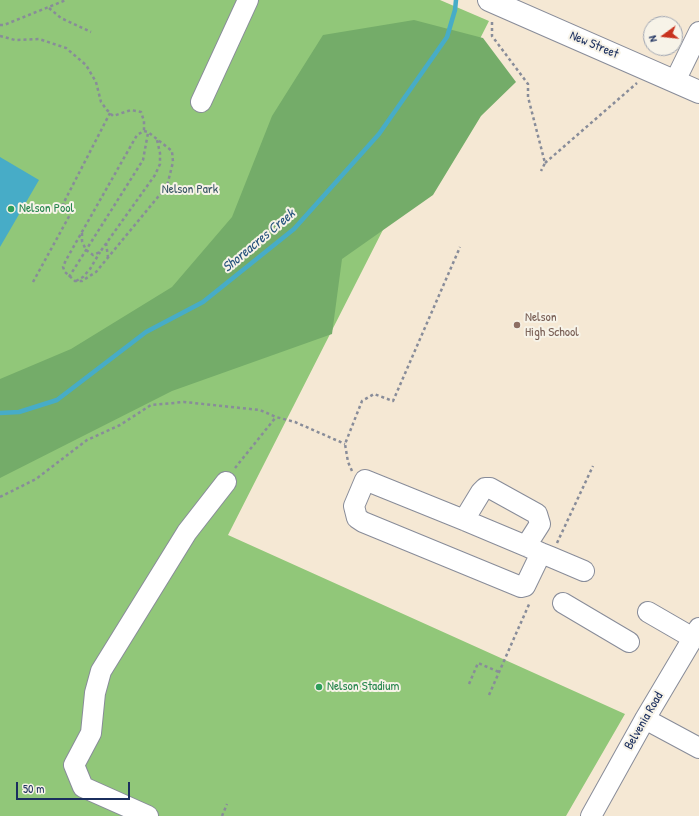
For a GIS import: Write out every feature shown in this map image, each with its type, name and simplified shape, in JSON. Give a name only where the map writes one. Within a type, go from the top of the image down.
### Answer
[{"type":"main road","name":"New Street","points":[[490,1],[699,92]]},
{"type":"street","points":[[201,102],[248,0]]},
{"type":"street","points":[[675,81],[699,32]]},
{"type":"street","points":[[464,520],[481,492],[486,488],[490,488],[537,514],[540,524],[534,550],[527,582],[525,586],[521,586],[363,522],[357,518],[354,511],[354,506],[365,480],[464,520],[534,550],[584,571]]},
{"type":"street","points":[[148,816],[83,787],[74,765],[91,733],[94,693],[101,671],[187,532],[226,482]]},
{"type":"street","points":[[563,603],[629,642]]},
{"type":"street","points":[[648,612],[696,633]]},
{"type":"street","name":"Belvenia Road","points":[[591,816],[645,719],[696,633]]},
{"type":"street","points":[[645,719],[699,748]]},
{"type":"path","points":[[0,25],[4,25],[49,8],[66,0]]},
{"type":"path","points":[[490,1],[492,36],[528,84],[528,97],[545,163]]},
{"type":"path","points":[[49,8],[61,18],[91,32]]},
{"type":"path","points":[[0,36],[14,40],[39,39],[66,48],[86,65],[96,82],[101,102],[110,113],[113,116],[131,110],[141,112],[144,121],[144,132]]},
{"type":"path","points":[[541,171],[545,163],[651,70]]},
{"type":"path","points":[[33,282],[72,211],[63,204],[110,113]]},
{"type":"path","points":[[69,277],[143,160],[148,132]]},
{"type":"path","points":[[148,132],[172,150],[174,162],[167,186],[96,272],[82,281],[76,282],[69,277],[63,267],[137,135],[148,132]]},
{"type":"path","points":[[76,282],[86,273],[155,175],[160,158],[157,139]]},
{"type":"path","points":[[82,232],[82,242],[86,250],[94,255],[100,252]]},
{"type":"path","points":[[106,243],[108,258]]},
{"type":"path","points":[[365,480],[355,476],[351,469],[345,444],[362,401],[374,394],[393,401],[460,247]]},
{"type":"path","points":[[0,497],[36,479],[87,440],[120,425],[151,406],[184,402],[234,406],[260,410],[276,417],[295,422],[345,444]]},
{"type":"path","points":[[226,482],[276,417]]},
{"type":"path","points":[[469,684],[478,663],[499,672]]},
{"type":"path","points":[[222,816],[227,804]]},
{"type":"green space","name":"Nelson Park","points":[[0,0],[440,0],[489,21],[228,535],[625,714],[566,816],[0,816]]},
{"type":"green space","points":[[414,20],[483,38],[516,82],[481,116],[433,195],[342,259],[332,334],[172,391],[0,478],[0,379],[71,349],[172,287],[232,217],[272,116],[323,35]]},
{"type":"water","name":"Nelson Pool","points":[[0,157],[39,180],[0,247]]},
{"type":"waterway","name":"Shoreacres Creek","points":[[0,413],[19,412],[57,400],[146,332],[203,302],[294,229],[379,134],[447,37],[455,10],[456,0]]},
{"type":"place","name":"Nelson Pool","points":[[11,209]]},
{"type":"place","name":"Nelson High School","points":[[517,325]]},
{"type":"place","name":"Nelson Stadium","points":[[319,687]]}]
